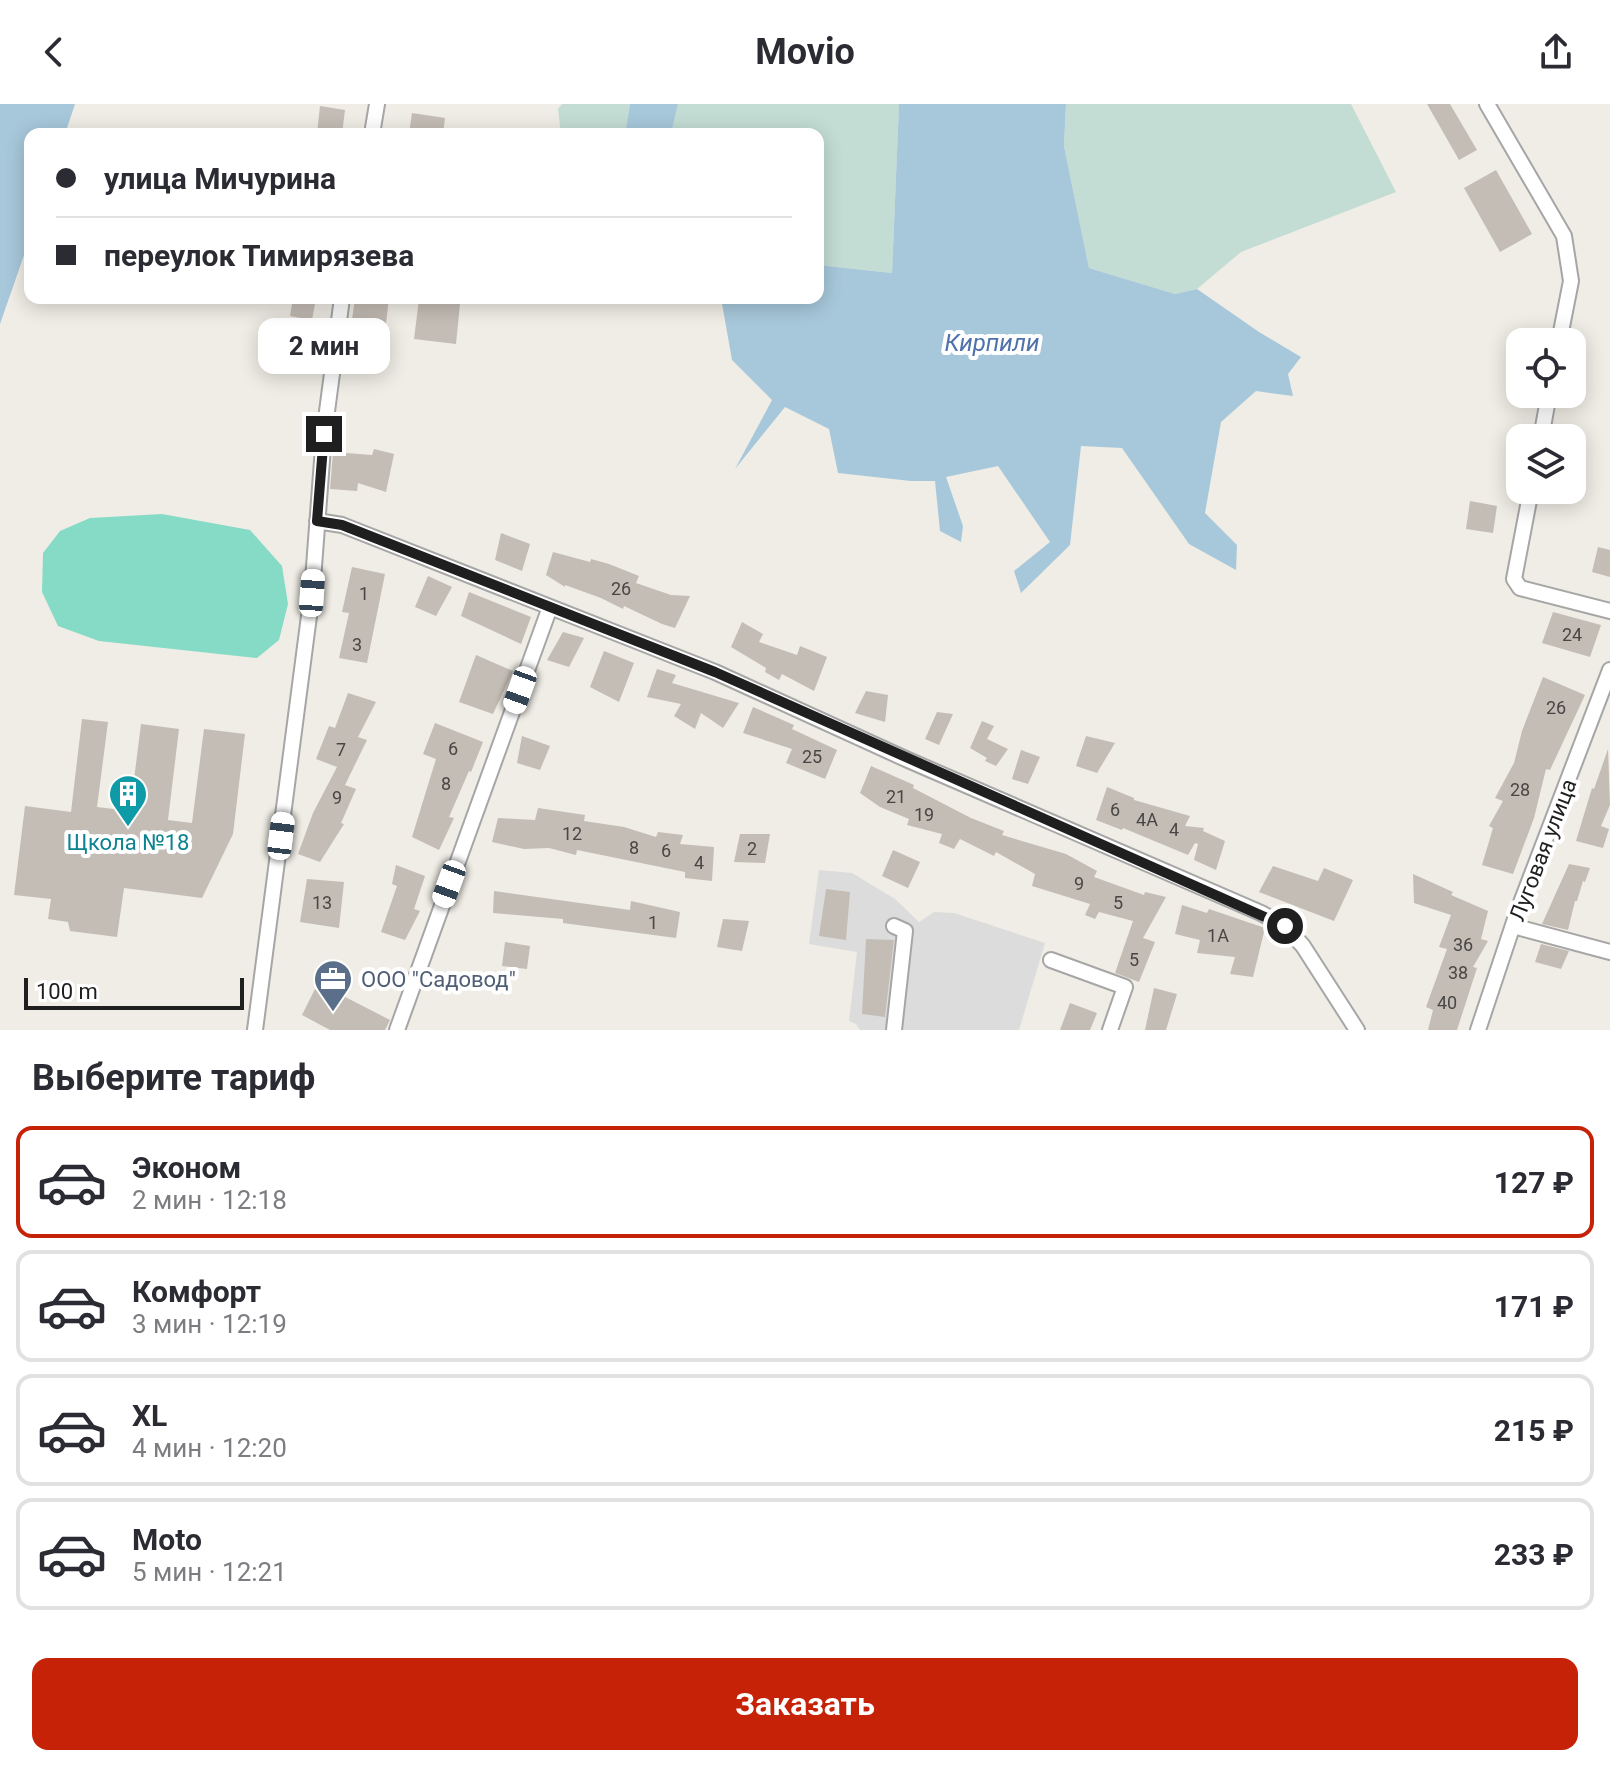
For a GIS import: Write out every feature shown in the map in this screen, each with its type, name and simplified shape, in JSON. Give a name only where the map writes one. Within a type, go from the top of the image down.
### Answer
[{"type":"street","points":[[373,128],[377,104]]},
{"type":"street","points":[[1487,104],[1564,236],[1571,281],[1562,328]]},
{"type":"street","points":[[255,1030],[312,593],[324,434],[341,304]]},
{"type":"street","points":[[1528,504],[1514,579],[1520,588],[1610,611]]},
{"type":"street","points":[[317,521],[342,525],[715,672],[1285,926],[1303,946],[1357,1030]]},
{"type":"street","points":[[397,1030],[550,607]]},
{"type":"street","name":"Луговая улица","points":[[1478,1030],[1513,926],[1610,670]]},
{"type":"street","points":[[894,926],[905,931],[894,1030]]},
{"type":"street","points":[[1513,926],[1610,952]]},
{"type":"street","points":[[1051,960],[1125,987],[1110,1030]]},
{"type":"shaded area","points":[[562,104],[630,104],[626,128],[560,128],[558,109]]},
{"type":"shaded area","points":[[678,104],[899,104],[892,273],[824,266],[824,128],[672,128]]},
{"type":"shaded area","points":[[1066,104],[1351,104],[1396,192],[1241,252],[1197,289],[1175,294],[1089,268],[1064,146]]},
{"type":"shaded area","points":[[819,870],[852,873],[895,899],[919,922],[934,912],[954,913],[1045,943],[1019,1030],[860,1030],[849,1021],[857,952],[809,944]]},
{"type":"green space","points":[[162,514],[250,530],[282,566],[288,604],[279,640],[257,658],[99,641],[58,626],[42,592],[43,553],[60,531],[90,518]]},
{"type":"water","points":[[0,104],[75,104],[67,128],[24,128],[24,255],[0,324]]},
{"type":"water","points":[[630,104],[678,104],[672,128],[626,128]]},
{"type":"water","name":"Кирпили","points":[[899,104],[1066,104],[1064,146],[1089,268],[1175,294],[1197,289],[1301,357],[1288,374],[1293,396],[1256,391],[1221,422],[1205,513],[1237,545],[1236,570],[1189,544],[1122,448],[1081,446],[1070,545],[1021,593],[1014,571],[1050,542],[998,466],[946,477],[963,526],[961,542],[940,531],[935,481],[838,473],[829,429],[785,407],[735,469],[772,400],[732,360],[722,304],[824,304],[824,266],[892,273]]},
{"type":"building","points":[[1427,104],[1450,104],[1477,150],[1459,160]]},
{"type":"building","points":[[320,106],[345,110],[343,128],[318,128]]},
{"type":"building","points":[[412,113],[445,118],[444,128],[410,128]]},
{"type":"building","points":[[1496,170],[1532,234],[1500,252],[1464,188]]},
{"type":"building","points":[[292,304],[315,304],[312,320],[290,316]]},
{"type":"building","points":[[354,304],[388,304],[385,332],[351,327]]},
{"type":"building","points":[[418,304],[460,304],[456,344],[414,339]]},
{"type":"building","points":[[374,449],[394,454],[386,492],[358,483],[357,491],[330,489],[333,452],[372,455]]},
{"type":"building","points":[[1470,501],[1497,506],[1493,533],[1466,529]]},
{"type":"building","points":[[501,533],[530,544],[522,571],[495,560]]},
{"type":"building","points":[[1598,547],[1610,550],[1610,577],[1592,572]]},
{"type":"building","points":[[553,552],[609,564],[639,576],[636,583],[671,595],[690,596],[675,628],[662,624],[624,606],[623,609],[601,598],[565,587],[546,575]]},
{"type":"building","points":[[352,567],[385,574],[367,663],[339,658],[349,613],[342,612]]},
{"type":"building","points":[[428,576],[452,587],[436,616],[415,607]]},
{"type":"building","points":[[469,592],[531,617],[521,644],[461,616]]},
{"type":"building","points":[[1553,612],[1601,625],[1590,657],[1542,643]]},
{"type":"building","points":[[742,622],[763,634],[759,642],[797,655],[800,646],[827,657],[814,691],[782,674],[779,680],[765,672],[766,668],[731,647]]},
{"type":"building","points":[[563,632],[584,638],[569,667],[547,660]]},
{"type":"building","points":[[604,651],[634,663],[619,702],[590,687]]},
{"type":"building","points":[[476,655],[513,671],[493,714],[459,702]]},
{"type":"building","points":[[657,669],[676,675],[672,683],[739,703],[723,728],[701,713],[695,729],[674,716],[681,704],[647,697]]},
{"type":"building","points":[[1543,677],[1585,695],[1550,770],[1546,769],[1534,818],[1513,874],[1482,865],[1493,828],[1489,826],[1503,801],[1495,798],[1514,763],[1522,731]]},
{"type":"building","points":[[866,691],[888,695],[885,722],[855,713]]},
{"type":"building","points":[[348,693],[376,702],[358,737],[367,740],[345,785],[356,789],[341,823],[344,824],[320,862],[298,854],[313,813],[337,767],[316,759],[329,726],[335,728]]},
{"type":"building","points":[[753,707],[794,725],[792,729],[837,750],[825,779],[786,763],[792,749],[743,733]]},
{"type":"building","points":[[937,712],[953,714],[939,745],[925,739]]},
{"type":"building","name":"Щкола №18","points":[[82,719],[108,722],[97,807],[130,811],[141,724],[179,729],[168,820],[192,823],[204,729],[245,734],[233,834],[202,898],[124,888],[117,937],[70,931],[68,922],[48,919],[51,899],[14,895],[25,806],[71,812]]},
{"type":"building","points":[[982,721],[994,726],[987,739],[1008,749],[996,766],[970,748]]},
{"type":"building","points":[[435,723],[483,742],[449,817],[454,818],[439,850],[412,837],[436,759],[423,754]]},
{"type":"building","points":[[522,736],[550,746],[540,770],[517,763]]},
{"type":"building","points":[[1086,736],[1115,743],[1097,773],[1076,766]]},
{"type":"building","points":[[1608,749],[1610,805],[1601,826],[1609,829],[1603,848],[1576,841]]},
{"type":"building","points":[[1021,750],[1040,757],[1028,784],[1012,779]]},
{"type":"building","points":[[871,766],[914,785],[913,788],[971,818],[1004,831],[1002,835],[1066,854],[1097,871],[1094,877],[1144,895],[1145,892],[1166,897],[1143,938],[1155,942],[1139,982],[1115,973],[1133,921],[1099,912],[1095,919],[1085,915],[1090,904],[1032,886],[1035,874],[996,852],[994,856],[960,839],[954,849],[939,843],[942,834],[907,825],[909,819],[880,807],[860,793]]},
{"type":"building","points":[[1107,787],[1134,800],[1190,816],[1185,826],[1204,828],[1203,831],[1225,841],[1216,870],[1194,860],[1198,844],[1195,843],[1188,855],[1096,820]]},
{"type":"building","points":[[538,808],[585,815],[584,821],[624,827],[656,837],[658,832],[683,835],[680,844],[714,847],[712,881],[685,878],[685,872],[577,850],[576,855],[549,848],[524,849],[492,842],[498,818],[535,820]]},
{"type":"building","points":[[740,834],[770,834],[765,863],[734,862]]},
{"type":"building","points":[[893,850],[920,862],[908,888],[882,876]]},
{"type":"building","points":[[1569,864],[1590,868],[1575,901],[1568,930],[1542,924]]},
{"type":"building","points":[[396,865],[425,876],[414,909],[420,911],[405,940],[381,932],[397,886],[392,884]]},
{"type":"building","points":[[1273,866],[1318,881],[1324,868],[1353,880],[1334,921],[1259,892]]},
{"type":"building","points":[[1413,874],[1488,911],[1481,939],[1488,941],[1473,967],[1477,968],[1457,1030],[1428,1030],[1433,1010],[1426,1007],[1447,949],[1439,947],[1451,915],[1414,903]]},
{"type":"building","points":[[307,879],[344,882],[339,928],[300,922]]},
{"type":"building","points":[[826,889],[850,892],[846,940],[819,936]]},
{"type":"building","points":[[494,891],[630,910],[631,901],[680,912],[676,938],[563,923],[563,919],[493,913]]},
{"type":"building","points":[[1182,905],[1207,913],[1209,909],[1265,928],[1253,977],[1230,974],[1235,957],[1197,953],[1200,940],[1175,934]]},
{"type":"building","points":[[723,919],[749,921],[742,951],[717,947]]},
{"type":"building","points":[[866,939],[894,940],[885,1017],[862,1014]]},
{"type":"building","points":[[505,942],[530,946],[527,969],[502,966]]},
{"type":"building","points":[[1541,944],[1569,951],[1561,969],[1535,962]]},
{"type":"building","points":[[318,983],[390,1020],[385,1030],[330,1030],[302,1015]]},
{"type":"building","points":[[1154,988],[1177,994],[1166,1030],[1145,1030]]},
{"type":"building","points":[[1070,1003],[1097,1013],[1090,1030],[1060,1030]]},
{"type":"place","name":"Щкола №18","points":[[128,828]]},
{"type":"place","name":"ООО \"Садовод\"","points":[[333,1013]]},
{"type":"route","points":[[324,434],[317,521],[342,525],[715,672],[1285,926]]}]
